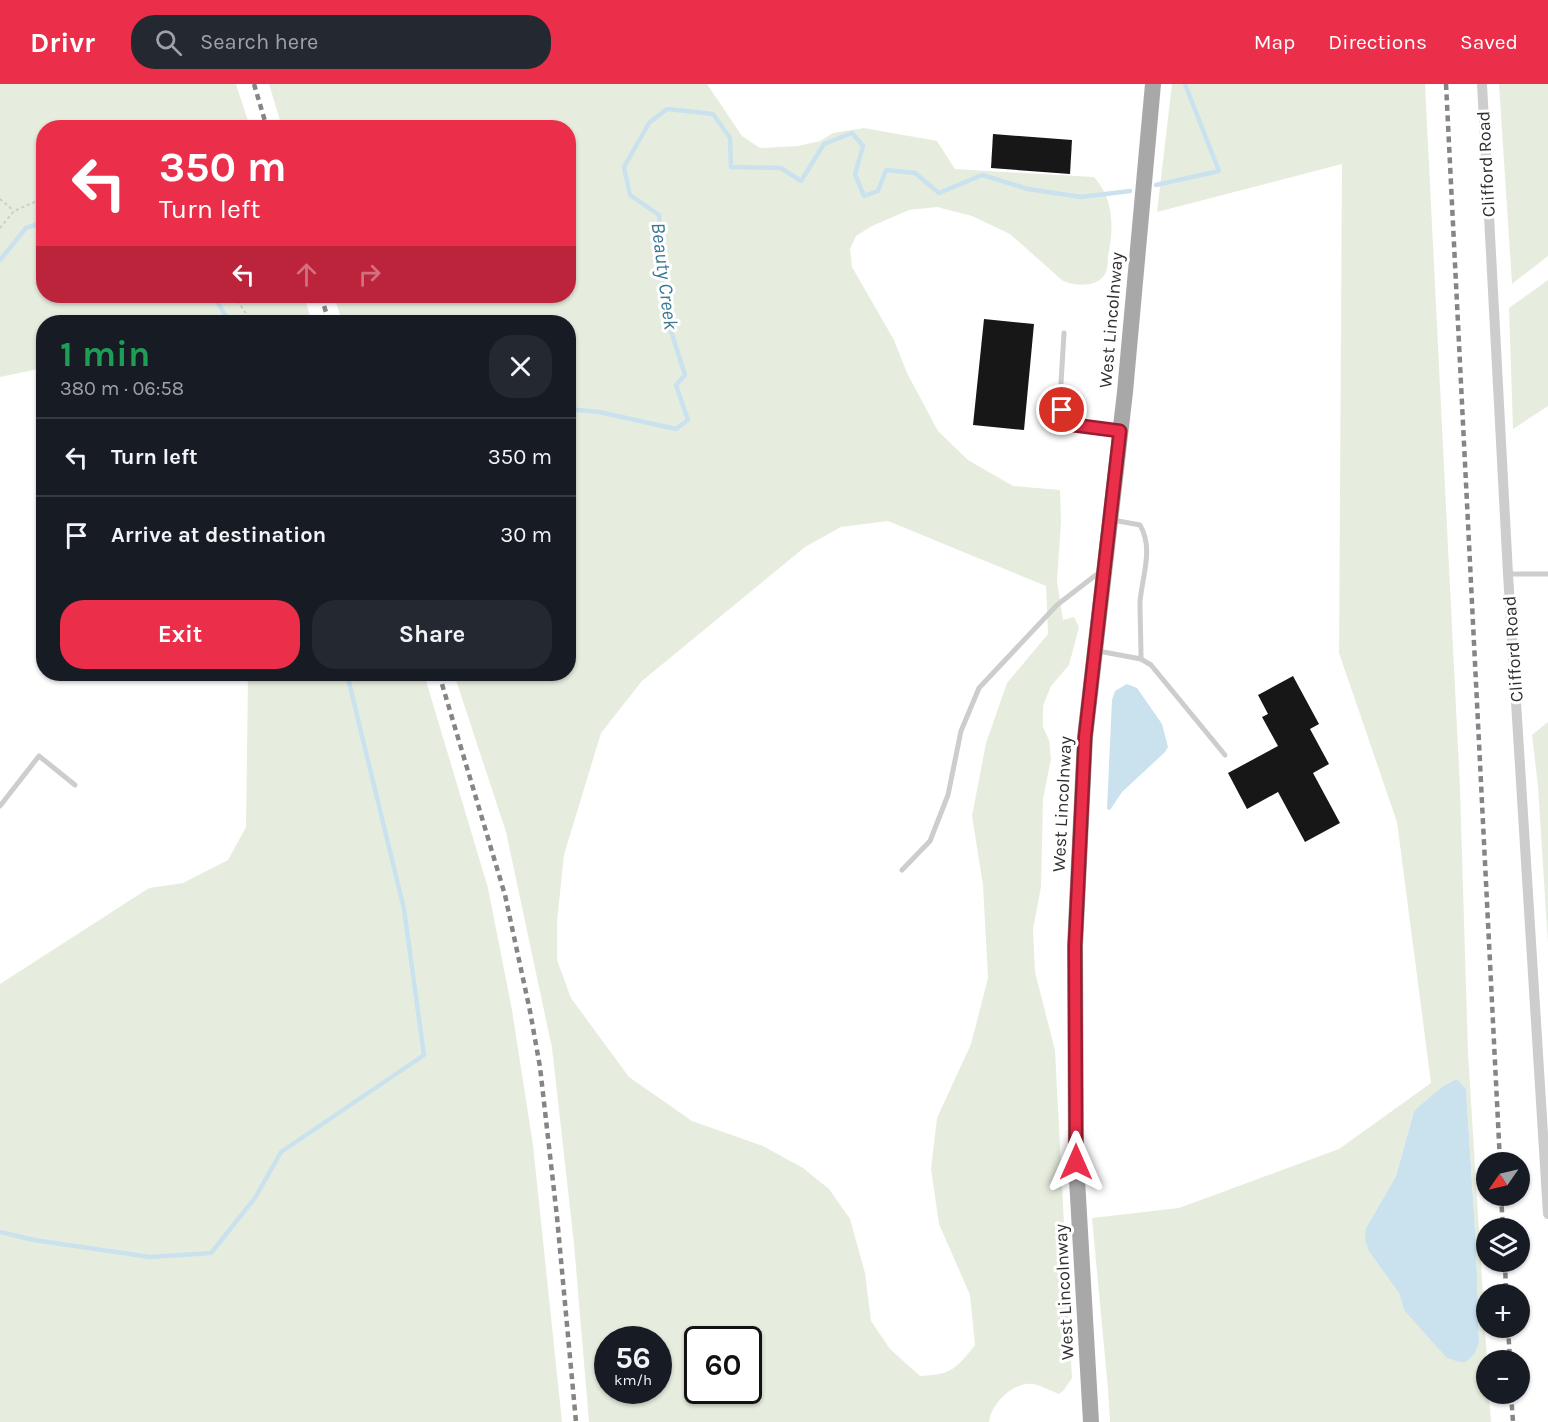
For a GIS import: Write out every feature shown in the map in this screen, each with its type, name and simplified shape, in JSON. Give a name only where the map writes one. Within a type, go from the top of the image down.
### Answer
[{"type":"main road","name":"West Lincolnway","points":[[1091,1422],[1076,1162],[1075,946],[1085,737],[1120,431],[1153,84]]},
{"type":"street","name":"Clifford Road","points":[[1482,84],[1508,574],[1547,1169],[1548,1214]]},
{"type":"lane","points":[[1064,333],[1062,410],[1074,425],[1120,431]]},
{"type":"lane","points":[[1110,519],[1140,525],[1146,536],[1146,562],[1140,601],[1141,659]]},
{"type":"lane","points":[[902,870],[930,841],[948,795],[961,731],[979,688],[1057,605],[1104,568]]},
{"type":"lane","points":[[1508,574],[1548,574]]},
{"type":"lane","points":[[1095,650],[1141,659],[1151,665],[1226,755]]},
{"type":"lane","points":[[0,806],[39,756],[75,785]]},
{"type":"path","points":[[0,199],[14,211]]},
{"type":"path","points":[[0,228],[14,211],[36,201]]},
{"type":"green space","points":[[0,84],[236,84],[248,120],[36,120],[36,303],[306,303],[310,315],[36,315],[36,369],[0,377]]},
{"type":"green space","points":[[269,84],[707,84],[742,136],[760,148],[798,146],[820,141],[833,133],[864,128],[937,141],[955,169],[1094,177],[1101,186],[1111,214],[1108,265],[1101,279],[1091,284],[1079,285],[1063,281],[1010,234],[972,216],[937,207],[909,210],[872,226],[856,236],[850,249],[852,267],[894,340],[907,373],[938,431],[968,460],[1013,486],[1060,490],[1061,522],[1057,581],[1063,620],[1074,617],[1079,627],[1069,665],[1051,686],[1043,706],[1043,727],[1049,740],[1051,759],[1043,799],[1041,887],[1033,929],[1035,972],[1055,1050],[1072,1378],[1059,1394],[1032,1384],[1025,1384],[1011,1390],[998,1402],[989,1422],[589,1422],[574,1244],[552,1048],[506,832],[456,681],[576,681],[576,315],[340,315],[336,303],[576,303],[576,120],[280,120]],"holes":[[[888,521],[1046,586],[1048,634],[1007,683],[986,743],[972,816],[983,885],[988,978],[971,1044],[937,1118],[931,1169],[939,1224],[970,1295],[975,1345],[952,1369],[939,1374],[920,1376],[890,1349],[871,1321],[865,1273],[850,1219],[829,1189],[803,1168],[763,1146],[692,1121],[629,1077],[571,998],[557,960],[557,921],[564,855],[601,733],[642,681],[805,547],[841,527]]]},
{"type":"green space","points":[[1172,84],[1425,84],[1460,788],[1468,1053],[1478,1218],[1476,1218],[1476,1246],[1466,1089],[1457,1079],[1414,1111],[1396,1176],[1366,1228],[1399,1293],[1404,1310],[1479,1341],[1479,1338],[1486,1338],[1486,1350],[1476,1350],[1476,1404],[1490,1404],[1491,1422],[1110,1422],[1092,1218],[1179,1208],[1339,1149],[1431,1083],[1397,822],[1339,653],[1342,164],[1157,212]]},
{"type":"green space","points":[[1499,84],[1548,84],[1548,256],[1512,284]]},
{"type":"green space","points":[[1548,280],[1548,406],[1513,429],[1509,308]]},
{"type":"green space","points":[[248,681],[426,681],[488,888],[512,1010],[533,1145],[562,1422],[0,1422],[0,984],[149,888],[183,883],[228,860],[246,827]]},
{"type":"green space","points":[[1548,722],[1548,944],[1538,786],[1532,735]]},
{"type":"green space","points":[[1477,1272],[1482,1272],[1482,1284],[1477,1284]]},
{"type":"water","points":[[1127,684],[1137,688],[1162,724],[1168,747],[1122,792],[1110,810],[1107,809],[1112,700],[1115,691]]},
{"type":"water","points":[[1457,1079],[1466,1089],[1476,1246],[1476,1338],[1479,1338],[1479,1342],[1475,1353],[1466,1362],[1447,1358],[1404,1310],[1399,1293],[1369,1251],[1365,1240],[1366,1228],[1396,1176],[1414,1111],[1442,1087]]},
{"type":"building","points":[[993,134],[1072,140],[1070,174],[991,168]]},
{"type":"building","points":[[984,319],[1034,324],[1024,430],[973,425]]},
{"type":"building","points":[[1293,676],[1319,724],[1310,729],[1329,764],[1313,773],[1340,823],[1305,842],[1278,792],[1247,809],[1228,773],[1278,746],[1262,717],[1268,714],[1258,695]]},
{"type":"waterway","name":"Beauty Creek","points":[[1156,185],[1219,171],[1185,84]]},
{"type":"waterway","name":"Beauty Creek","points":[[576,410],[599,412],[676,429],[688,420],[676,385],[685,375],[668,322],[659,215],[630,195],[624,167],[649,123],[667,109],[713,114],[730,138],[731,167],[781,168],[801,181],[824,144],[852,133],[863,146],[855,174],[864,196],[878,191],[886,170],[915,173],[939,193],[982,175],[1028,189],[1081,197],[1130,191]]},
{"type":"waterway","points":[[0,260],[26,228],[36,225]]},
{"type":"waterway","points":[[218,303],[225,315]]},
{"type":"waterway","points":[[0,1232],[34,1240],[150,1257],[211,1253],[255,1198],[281,1152],[424,1055],[404,909],[349,681]]},
{"type":"railway","points":[[254,84],[265,120]]},
{"type":"railway","points":[[1446,84],[1499,1152]]},
{"type":"railway","points":[[323,303],[327,315]]},
{"type":"railway","points":[[441,681],[505,895],[530,1011],[540,1067],[557,1217],[576,1422]]},
{"type":"railway","points":[[1502,1206],[1502,1218]]},
{"type":"railway","points":[[1505,1272],[1506,1284]]},
{"type":"railway","points":[[1509,1338],[1509,1350]]},
{"type":"railway","points":[[1512,1404],[1513,1422]]},
{"type":"route","points":[[1062,410],[1074,425],[1120,431],[1085,737],[1075,946],[1076,1162]]}]
